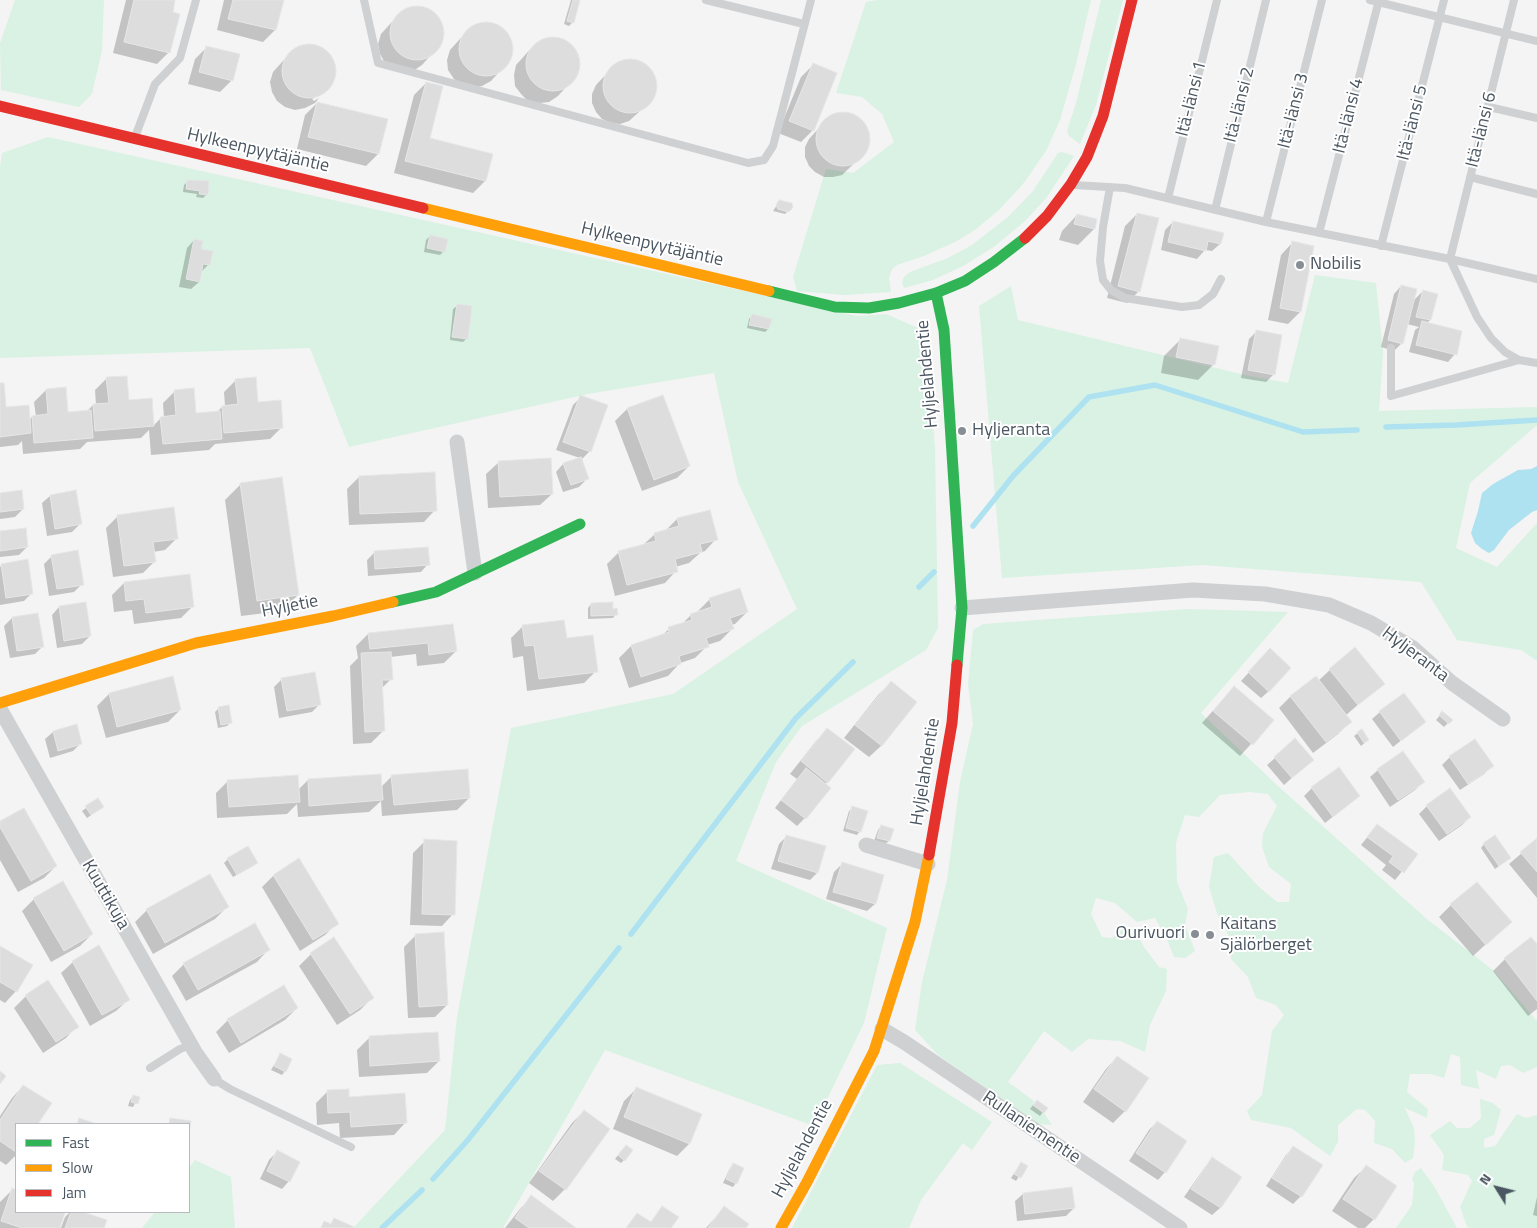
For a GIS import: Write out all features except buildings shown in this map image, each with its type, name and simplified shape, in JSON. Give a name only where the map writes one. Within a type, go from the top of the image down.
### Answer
[{"type":"street","name":"Hylkeenpyytäjäntie","points":[[0,106],[835,307],[869,308],[899,303],[936,293],[965,282],[1025,238],[1047,216],[1071,184],[1087,157],[1103,116],[1132,0]]},
{"type":"street","name":"Hyljelahdentie","points":[[781,1228],[807,1182],[874,1051],[882,1029],[912,931],[928,864],[952,723],[962,608],[944,330],[936,293]]},
{"type":"street","points":[[457,442],[475,574]]},
{"type":"street","name":"Hyljetie","points":[[0,703],[196,642],[333,616],[436,592],[580,524]]},
{"type":"street","name":"Hyljeranta","points":[[962,608],[1193,590],[1265,594],[1329,605],[1372,622],[1413,648],[1452,683],[1503,719]]},
{"type":"street","name":"Kuuttikuja","points":[[0,709],[191,1045],[214,1079]]},
{"type":"street","points":[[866,845],[928,864]]},
{"type":"street","name":"Rullaniementie","points":[[882,1029],[1180,1228]]},
{"type":"lane","points":[[134,139],[156,84],[180,58],[196,0]]},
{"type":"lane","points":[[364,0],[378,63],[748,163],[764,160],[773,146],[811,0]]},
{"type":"lane","points":[[706,0],[804,24]]},
{"type":"lane","name":"Itä-länsi 1","points":[[1168,198],[1217,0]]},
{"type":"lane","name":"Itä-länsi 2","points":[[1215,210],[1266,0]]},
{"type":"lane","name":"Itä-länsi 3","points":[[1266,222],[1322,0]]},
{"type":"lane","points":[[1370,0],[1537,41]]},
{"type":"lane","name":"Itä-länsi 5","points":[[1381,246],[1444,0]]},
{"type":"lane","name":"Itä-länsi 6","points":[[1450,259],[1514,0]]},
{"type":"lane","name":"Itä-länsi 4","points":[[1319,233],[1379,1]]},
{"type":"lane","points":[[1488,107],[1537,118]]},
{"type":"lane","points":[[1470,178],[1537,194]]},
{"type":"lane","points":[[1071,184],[1125,188],[1266,222],[1450,259],[1537,279]]},
{"type":"lane","points":[[1110,187],[1103,227],[1100,261],[1103,280],[1111,290],[1125,298],[1182,307],[1199,305],[1213,294],[1221,279]]},
{"type":"lane","points":[[1450,259],[1477,317],[1490,338],[1505,352],[1519,360]]},
{"type":"lane","points":[[1390,348],[1391,396],[1519,360],[1537,362]]},
{"type":"lane","points":[[150,1068],[180,1049],[191,1045]]},
{"type":"lane","points":[[214,1079],[230,1089],[350,1147]]},
{"type":"green space","points":[[15,0],[104,0],[102,50],[92,94],[79,107],[1,90],[0,43]]},
{"type":"green space","points":[[877,0],[1091,0],[1060,120],[1046,151],[1023,184],[999,210],[975,230],[955,242],[924,256],[897,265],[892,269],[889,278],[891,292],[844,295],[797,291],[793,277],[826,169],[853,173],[894,142],[882,114],[862,97],[836,93],[866,2]]},
{"type":"green space","points":[[1101,0],[1123,0],[1096,105],[1080,144],[1069,136],[1067,131],[1076,103]]},
{"type":"green space","points":[[48,137],[857,316],[886,314],[925,331],[935,447],[938,628],[926,650],[802,726],[776,762],[736,861],[887,928],[864,1023],[814,1126],[605,1050],[503,1228],[353,1228],[445,1130],[457,1017],[511,728],[673,694],[797,609],[738,482],[714,373],[588,394],[349,447],[310,348],[0,358],[0,167],[2,153]]},
{"type":"green space","points":[[1062,152],[1074,156],[1047,197],[1025,221],[995,246],[963,266],[933,280],[904,288],[902,282],[904,277],[910,272],[948,258],[972,245],[1009,216],[1033,191],[1058,153]]},
{"type":"green space","points":[[1315,275],[1376,283],[1383,353],[1379,411],[1537,407],[1537,425],[1470,483],[1456,548],[1497,567],[1537,523],[1537,661],[1521,650],[1457,640],[1421,582],[1202,565],[1002,578],[979,306],[1011,286],[1018,320],[1245,375],[1288,383]]},
{"type":"green space","points":[[1188,609],[1288,612],[1201,713],[1279,787],[1428,920],[1493,970],[1537,1021],[1537,1067],[1523,1073],[1510,1065],[1501,1066],[1496,1079],[1476,1070],[1479,1089],[1461,1085],[1460,1057],[1451,1054],[1444,1078],[1431,1074],[1410,1074],[1407,1092],[1428,1109],[1427,1118],[1405,1108],[1414,1128],[1415,1143],[1413,1158],[1405,1163],[1392,1149],[1374,1143],[1375,1121],[1365,1110],[1357,1109],[1338,1125],[1338,1142],[1330,1156],[1291,1128],[1251,1120],[1247,1111],[1262,1095],[1272,1031],[1284,1015],[1276,1005],[1256,998],[1248,977],[1231,959],[1230,939],[1217,913],[1209,887],[1214,857],[1228,853],[1258,886],[1277,902],[1289,902],[1291,884],[1269,867],[1262,847],[1263,833],[1277,806],[1268,794],[1249,792],[1220,795],[1199,817],[1185,815],[1176,843],[1177,882],[1188,909],[1185,925],[1195,951],[1185,958],[1174,957],[1166,937],[1155,918],[1137,922],[1115,903],[1096,898],[1091,914],[1102,937],[1112,938],[1125,927],[1134,929],[1144,947],[1159,967],[1167,969],[1166,991],[1150,1025],[1145,1052],[1120,1041],[1088,1039],[1072,1052],[1044,1031],[1008,1082],[1034,1101],[1033,1105],[1044,1113],[1052,1125],[1038,1124],[938,1055],[915,1030],[922,982],[947,880],[960,782],[973,724],[968,684],[973,630],[983,624]]},
{"type":"green space","points":[[900,1063],[992,1122],[972,1150],[963,1143],[921,1200],[909,1228],[792,1228],[877,1065]]},
{"type":"green space","points":[[1480,1099],[1493,1103],[1501,1110],[1494,1135],[1484,1139],[1484,1148],[1495,1146],[1517,1114],[1526,1118],[1537,1115],[1537,1228],[1468,1228],[1460,1207],[1472,1181],[1468,1175],[1442,1170],[1444,1155],[1430,1135],[1450,1121],[1457,1128],[1470,1128],[1481,1118]]},
{"type":"green space","points":[[195,1160],[231,1177],[235,1228],[142,1228],[154,1213],[190,1213],[190,1167]]},
{"type":"green space","points":[[1421,1168],[1434,1186],[1457,1228],[1396,1228],[1412,1205],[1414,1183],[1412,1179],[1415,1172]]},
{"type":"water","points":[[1537,466],[1537,510],[1509,530],[1494,550],[1489,553],[1482,549],[1475,543],[1471,533],[1482,493],[1493,484],[1518,470],[1531,469]]},
{"type":"waterway","points":[[973,526],[1013,476],[1089,397],[1155,385],[1303,432],[1357,430]]},
{"type":"waterway","points":[[1386,427],[1537,420]]},
{"type":"waterway","points":[[919,587],[934,572]]},
{"type":"waterway","points":[[631,934],[796,718],[853,662]]},
{"type":"waterway","points":[[433,1179],[467,1141],[619,948]]},
{"type":"waterway","points":[[382,1228],[422,1190]]},
{"type":"traffic: fast","points":[[769,291],[835,307],[869,308],[899,303],[936,293],[965,281],[1025,238]]},
{"type":"traffic: fast","points":[[936,293],[944,330],[962,608],[957,665]]},
{"type":"traffic: fast","points":[[393,602],[436,592],[580,524]]},
{"type":"traffic: slow","points":[[423,208],[769,291]]},
{"type":"traffic: slow","points":[[0,703],[196,643],[393,602]]},
{"type":"traffic: slow","points":[[781,1228],[807,1182],[874,1051],[915,922],[929,855]]},
{"type":"traffic: jam","points":[[1025,238],[1047,216],[1071,184],[1087,157],[1103,116],[1132,0]]},
{"type":"traffic: jam","points":[[0,106],[423,208]]},
{"type":"traffic: jam","points":[[929,855],[952,723],[957,665]]},
{"type":"place","name":"Nobilis","points":[[1300,265]]},
{"type":"place","name":"Hyljeranta","points":[[962,431]]},
{"type":"place","name":"Ourivuori","points":[[1195,934]]},
{"type":"place","name":"Kaitans Själörberget","points":[[1210,935]]}]
